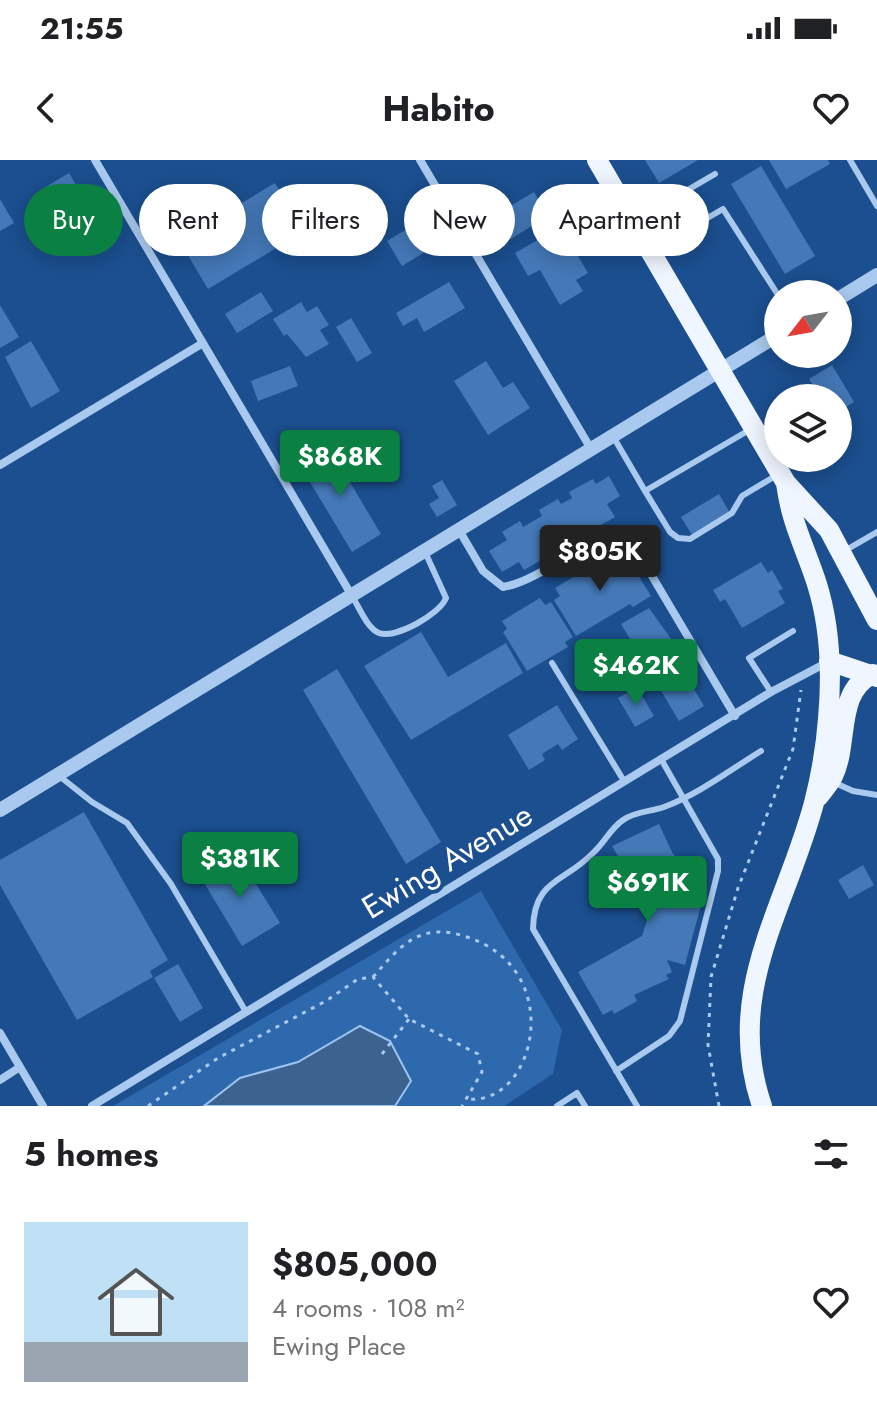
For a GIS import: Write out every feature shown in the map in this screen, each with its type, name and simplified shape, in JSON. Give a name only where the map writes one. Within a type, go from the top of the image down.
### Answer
[{"type":"main road","points":[[597,160],[611,184]]},
{"type":"main road","points":[[654,256],[783,478],[829,530],[877,620]]},
{"type":"main road","points":[[762,1106],[754,1075],[749,1027],[756,968],[814,804],[828,723],[829,661],[816,582],[791,520],[783,478]]},
{"type":"main road","points":[[829,661],[875,676]]},
{"type":"main road","points":[[814,804],[830,781],[842,743],[851,694],[862,680],[875,676]]},
{"type":"street","points":[[95,160],[352,596]]},
{"type":"street","points":[[420,160],[592,450]]},
{"type":"street","points":[[852,290],[877,275]]},
{"type":"street","points":[[0,465],[203,343]]},
{"type":"street","points":[[0,810],[614,438],[764,343]]},
{"type":"street","points":[[459,530],[483,571],[503,587],[525,584],[604,536],[620,535],[633,544],[735,716]]},
{"type":"street","name":"Ewing Avenue","points":[[92,1106],[771,692],[829,661]]},
{"type":"street","points":[[0,1033],[43,1106]]},
{"type":"street","points":[[0,1080],[20,1067]]},
{"type":"lane","points":[[850,160],[877,206]]},
{"type":"lane","points":[[698,184],[715,174]]},
{"type":"lane","points":[[709,217],[723,209],[768,280]]},
{"type":"lane","points":[[645,491],[754,427]]},
{"type":"lane","points":[[614,438],[670,532],[678,538],[690,539],[732,513],[742,496],[783,478]]},
{"type":"lane","points":[[841,553],[877,532]]},
{"type":"lane","points":[[352,596],[371,628],[386,634],[438,610],[446,598],[425,551]]},
{"type":"lane","points":[[771,692],[749,658],[793,631]]},
{"type":"lane","points":[[552,663],[624,781]]},
{"type":"lane","points":[[637,1106],[533,929],[533,906],[546,886],[583,863],[620,822],[634,813],[663,808],[761,751]]},
{"type":"lane","points":[[616,1071],[669,1036],[680,1021],[718,871],[718,859],[661,759]]},
{"type":"lane","points":[[58,775],[92,802],[127,823],[171,884],[246,1012]]},
{"type":"lane","points":[[830,781],[853,791],[877,795]]},
{"type":"lane","points":[[557,1106],[577,1093],[585,1106]]},
{"type":"path","points":[[719,1106],[708,1045],[711,977],[738,888],[793,749],[803,674]]},
{"type":"path","points":[[148,1106],[218,1058],[326,1001],[358,979],[373,977],[401,945],[413,937],[427,934],[463,935],[482,942],[501,956],[518,977],[529,1001],[533,1026],[523,1071],[510,1091]]},
{"type":"path","points":[[373,977],[409,1019],[478,1054],[482,1072],[462,1106]]},
{"type":"path","points":[[382,1054],[409,1019]]},
{"type":"path","points":[[468,1099],[482,1105]]},
{"type":"shaded area","points":[[481,891],[562,1030],[553,1074],[504,1106],[395,1106],[411,1080],[360,1026],[298,1062],[240,1078],[204,1106],[113,1106]]},
{"type":"shaded area","points":[[360,1026],[390,1041],[411,1081],[395,1106],[204,1106],[240,1078],[298,1062]]},
{"type":"building","points":[[645,160],[698,160],[659,183]]},
{"type":"building","points":[[769,160],[828,160],[830,164],[786,189]]},
{"type":"building","points":[[761,166],[815,256],[785,274],[731,184]]},
{"type":"building","points":[[69,173],[76,184],[51,184]]},
{"type":"building","points":[[262,191],[263,256],[208,289],[188,256],[246,256],[246,200]]},
{"type":"building","points":[[531,194],[531,226],[515,236],[515,203]]},
{"type":"building","points":[[0,199],[14,223],[0,231]]},
{"type":"building","points":[[404,231],[404,256],[418,256],[402,266],[388,240]]},
{"type":"building","points":[[531,244],[531,256],[578,256],[588,273],[576,280],[583,291],[560,305],[540,270],[528,276],[515,253]]},
{"type":"building","points":[[449,282],[465,308],[424,332],[417,318],[403,326],[396,313]]},
{"type":"building","points":[[261,292],[273,311],[237,333],[225,314]]},
{"type":"building","points":[[301,302],[307,312],[317,306],[329,325],[320,330],[329,344],[306,357],[287,334],[284,336],[273,319]]},
{"type":"building","points":[[0,305],[19,337],[0,348]]},
{"type":"building","points":[[351,318],[372,353],[357,362],[336,327]]},
{"type":"building","points":[[31,341],[60,391],[31,408],[5,357]]},
{"type":"building","points":[[486,361],[503,388],[513,382],[530,408],[488,435],[454,381]]},
{"type":"building","points":[[290,366],[298,386],[258,401],[251,381]]},
{"type":"building","points":[[827,368],[834,368],[843,384],[812,384],[809,379]]},
{"type":"building","points":[[327,444],[381,534],[352,552],[298,462]]},
{"type":"building","points":[[609,476],[620,496],[607,504],[615,517],[563,547],[555,535],[542,542],[550,555],[524,570],[519,562],[502,572],[489,551],[507,540],[502,532],[520,521],[523,527],[542,516],[539,510],[558,499],[561,504],[572,498],[569,492],[593,479],[596,484]]},
{"type":"building","points":[[442,480],[457,505],[437,517],[429,504],[439,498],[432,486]]},
{"type":"building","points":[[719,494],[730,513],[692,535],[681,517]]},
{"type":"building","points":[[615,552],[619,559],[626,555],[651,596],[633,607],[630,604],[576,636],[554,600],[560,596],[555,588]]},
{"type":"building","points":[[761,562],[768,573],[772,570],[783,589],[778,591],[785,603],[742,628],[725,599],[720,602],[713,590]]},
{"type":"building","points":[[540,598],[545,605],[551,602],[573,637],[565,642],[568,647],[527,671],[503,632],[507,629],[502,621]]},
{"type":"building","points":[[649,608],[674,643],[664,649],[678,672],[687,666],[693,676],[688,679],[704,706],[679,721],[621,624]]},
{"type":"building","points":[[421,632],[448,677],[506,643],[523,673],[411,740],[364,666]]},
{"type":"building","points":[[337,669],[441,842],[406,864],[303,690]]},
{"type":"building","points":[[637,687],[654,716],[635,727],[618,698]]},
{"type":"building","points":[[557,705],[578,739],[562,750],[558,744],[542,754],[545,760],[529,770],[508,735]]},
{"type":"building","points":[[84,812],[168,960],[150,971],[153,977],[77,1020],[0,885],[0,860]]},
{"type":"building","points":[[659,824],[672,852],[694,884],[691,887],[697,904],[701,905],[685,965],[667,960],[672,972],[666,975],[669,979],[634,995],[637,1001],[614,1014],[612,1010],[603,1015],[578,972],[642,936],[650,911],[612,846]]},
{"type":"building","points":[[237,853],[280,923],[242,946],[200,876]]},
{"type":"building","points":[[863,865],[874,885],[849,899],[838,880]]},
{"type":"building","points":[[178,964],[203,1008],[180,1022],[154,978]]}]
